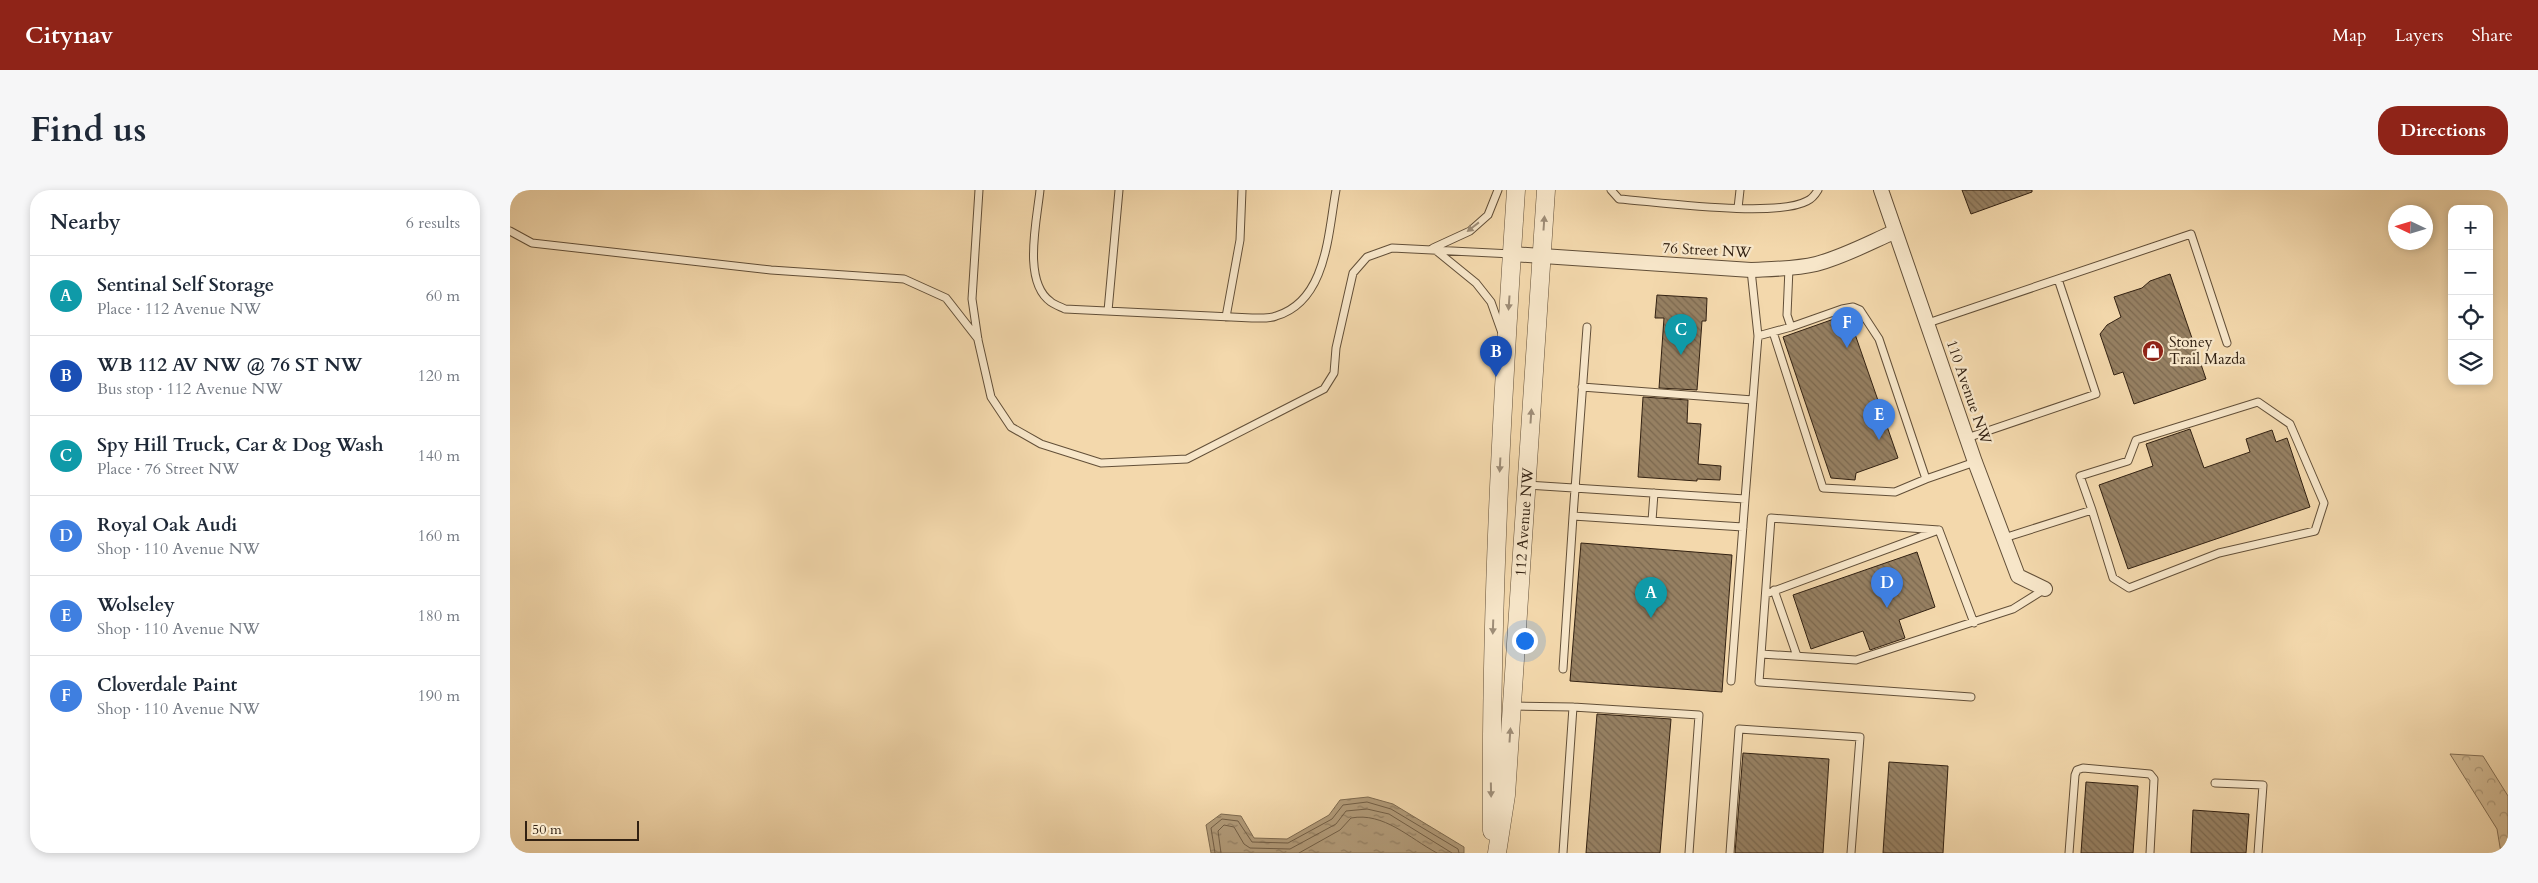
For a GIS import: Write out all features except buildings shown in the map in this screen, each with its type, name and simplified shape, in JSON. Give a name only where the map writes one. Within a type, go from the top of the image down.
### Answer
[{"type":"street","name":"112 Avenue NW","points":[[1492,853],[1491,704],[1506,345],[1516,190]]},
{"type":"street","name":"112 Avenue NW","points":[[1497,853],[1506,795],[1546,190]]},
{"type":"street","name":"110 Avenue NW","points":[[1881,190],[1975,462],[2018,576],[2045,589]]},
{"type":"street","name":"76 Street NW","points":[[1512,254],[1751,270],[1789,268],[1816,264],[1841,256],[1894,232]]},
{"type":"lane","points":[[979,190],[972,299],[978,340],[991,397],[1011,427],[1041,444],[1101,463],[1186,459],[1324,389],[1334,373],[1336,348],[1353,273],[1366,257],[1392,248],[1433,248],[1512,254]]},
{"type":"lane","points":[[1040,190],[1032,266],[1039,286],[1050,302],[1065,309],[1226,317],[1275,317],[1295,307],[1313,288],[1323,262],[1336,190]]},
{"type":"lane","points":[[1108,311],[1120,190]]},
{"type":"lane","points":[[1226,317],[1240,240],[1242,190]]},
{"type":"lane","points":[[1433,248],[1470,231],[1488,215],[1498,190]]},
{"type":"lane","points":[[1611,190],[1620,199],[1738,208],[1794,205],[1808,201],[1818,190]]},
{"type":"lane","points":[[1738,208],[1740,190]]},
{"type":"lane","points":[[510,231],[532,243],[771,270],[904,279],[946,298],[978,340]]},
{"type":"lane","points":[[1928,323],[2191,234],[2227,343]]},
{"type":"lane","points":[[1433,248],[1476,284],[1491,302],[1506,345]]},
{"type":"lane","points":[[1789,268],[1787,315],[1791,327]]},
{"type":"lane","points":[[1731,681],[1758,336],[1751,270]]},
{"type":"lane","points":[[1967,438],[2096,394],[2058,279]]},
{"type":"lane","points":[[1758,336],[1791,327],[1842,309],[1853,307],[1860,310],[1879,338],[1926,479]]},
{"type":"lane","points":[[1562,669],[1587,327]]},
{"type":"lane","points":[[1773,332],[1822,488],[1895,492],[1975,462]]},
{"type":"lane","points":[[1582,387],[1753,400]]},
{"type":"lane","points":[[2258,402],[2290,424],[2324,503],[2315,531],[2219,553],[2129,588],[2113,578],[2092,510],[2080,476],[2128,461],[2136,440],[2258,402]]},
{"type":"lane","points":[[1526,485],[1745,499]]},
{"type":"lane","points":[[1652,521],[1654,493]]},
{"type":"lane","points":[[2004,538],[2092,510]]},
{"type":"lane","points":[[1573,516],[1743,527]]},
{"type":"lane","points":[[1939,530],[1771,518],[1759,682],[1971,697]]},
{"type":"lane","points":[[1766,594],[1939,530]]},
{"type":"lane","points":[[1939,530],[1974,622]]},
{"type":"lane","points":[[1761,654],[1856,660],[2013,609],[2045,589]]},
{"type":"lane","points":[[1774,590],[1797,656]]},
{"type":"lane","points":[[1512,706],[1573,707],[1699,715],[1689,853]]},
{"type":"lane","points":[[1563,853],[1573,707]]},
{"type":"lane","points":[[1730,853],[1739,729],[1860,737],[1852,853]]},
{"type":"lane","points":[[2069,853],[2075,775],[2077,770],[2082,768],[2150,774],[2154,779],[2150,853]]},
{"type":"lane","points":[[2215,783],[2263,785],[2258,853]]},
{"type":"green space","points":[[2450,754],[2483,756],[2508,796],[2508,853],[2501,853],[2497,829]]},
{"type":"water","points":[[1368,797],[1393,804],[1464,847],[1464,853],[1211,853],[1206,825],[1221,814],[1241,816],[1254,838],[1287,839],[1329,815],[1340,800]]},
{"type":"place","name":"Cloverdale Paint","points":[[1847,348]]},
{"type":"place","name":"Stoney Trail Mazda","points":[[2153,351]]},
{"type":"place","name":"Spy Hill Truck, Car & Dog Wash","points":[[1681,355]]},
{"type":"place","name":"WB 112 AV NW @ 76 ST NW","points":[[1496,377]]},
{"type":"place","name":"Wolseley","points":[[1879,440]]},
{"type":"place","name":"Royal Oak Audi","points":[[1887,608]]},
{"type":"place","name":"Sentinal Self Storage","points":[[1651,618]]}]
